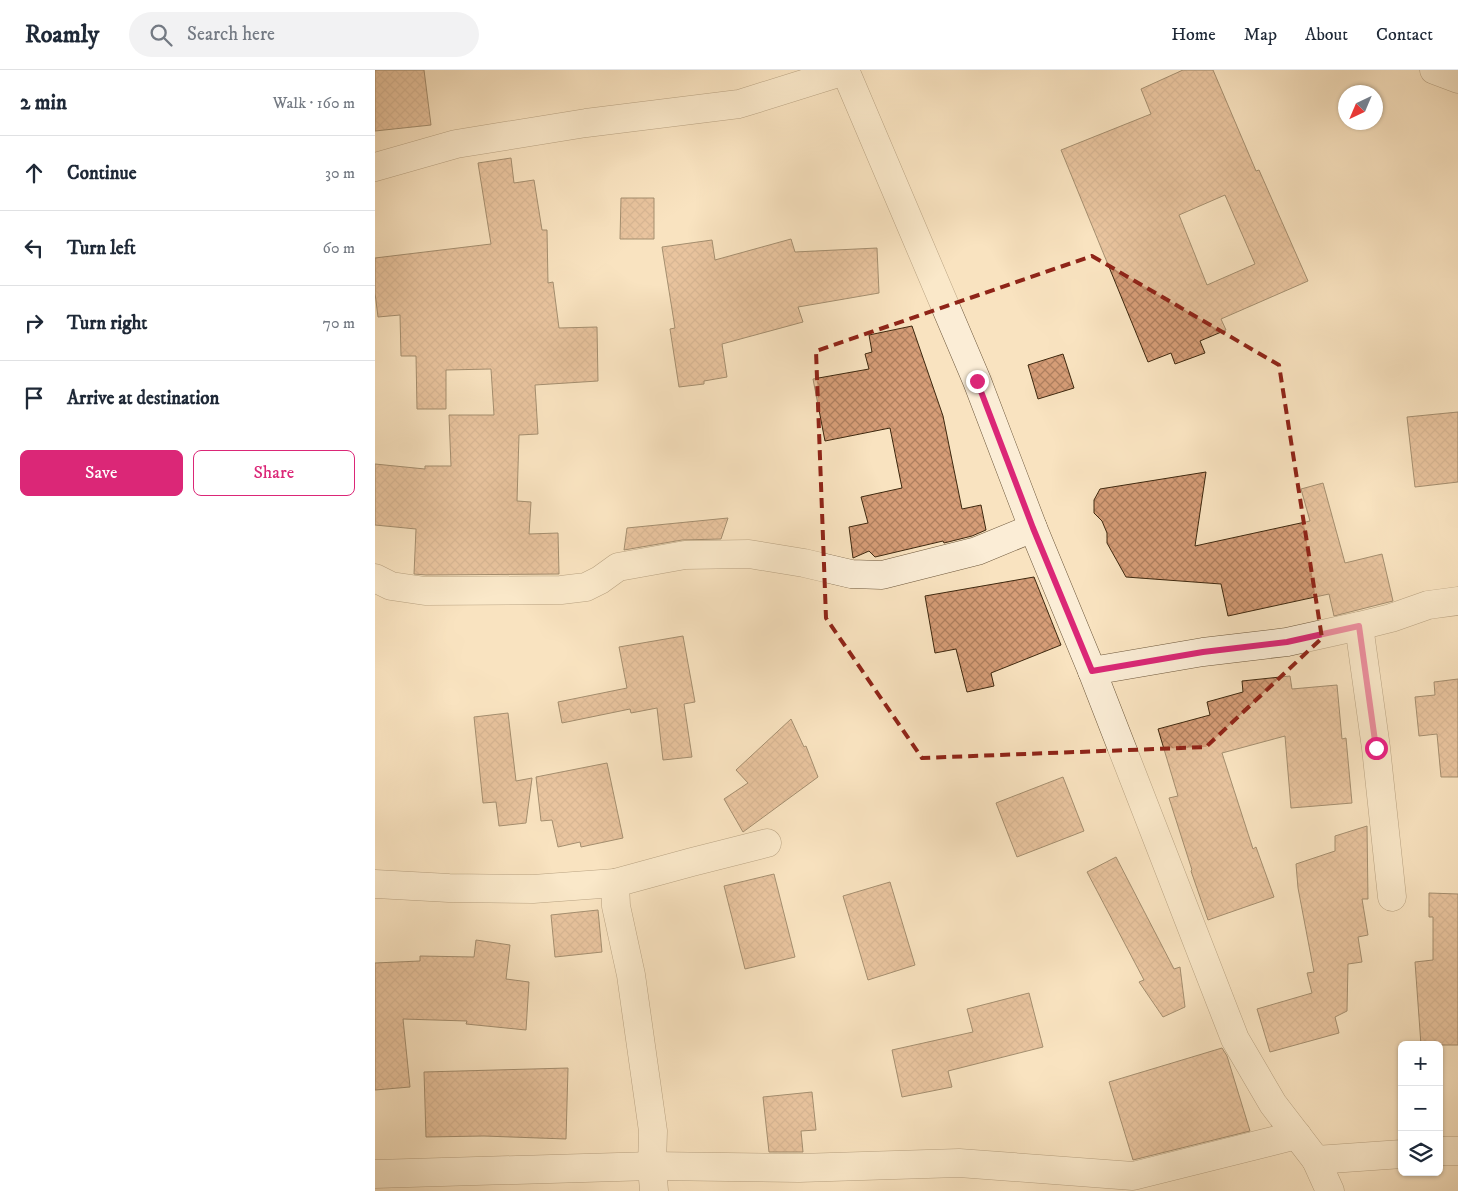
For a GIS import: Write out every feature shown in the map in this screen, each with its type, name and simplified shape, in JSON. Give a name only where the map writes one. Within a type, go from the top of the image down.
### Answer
[{"type":"street","points":[[1434,70],[1458,79]]},
{"type":"street","points":[[375,167],[456,144],[586,123],[739,104],[845,71],[977,381],[1033,528],[1092,671],[1235,1039],[1273,1104],[1316,1160],[1330,1191]]},
{"type":"street","points":[[375,578],[391,586],[425,590],[561,590],[586,587],[618,567],[685,555],[703,554],[749,554],[851,574],[882,575],[977,551],[1033,528]]},
{"type":"street","points":[[1092,671],[1203,652],[1287,642],[1391,618],[1428,605],[1458,601]]},
{"type":"street","points":[[1359,626],[1376,748],[1392,897]]},
{"type":"street","points":[[375,884],[449,888],[533,889],[615,883],[767,843]]},
{"type":"street","points":[[615,883],[616,906],[631,975],[653,1131],[653,1178]]},
{"type":"street","points":[[375,1174],[653,1178],[799,1168],[959,1163],[1133,1176],[1297,1135]]},
{"type":"street","points":[[1443,1151],[1458,1151]]},
{"type":"street","points":[[1316,1160],[1398,1154]]},
{"type":"highlighted area","points":[[1092,256],[1279,365],[1322,638],[1206,747],[922,758],[826,618],[816,351]]},
{"type":"building","points":[[375,70],[424,70],[431,125],[375,131]]},
{"type":"building","points":[[1183,70],[1213,70],[1256,171],[1259,170],[1308,281],[1221,319],[1226,330],[1200,341],[1205,353],[1175,364],[1171,353],[1148,362],[1061,150],[1151,114],[1141,89]],"holes":[[[1225,195],[1255,264],[1207,285],[1179,215]]]},
{"type":"building","points":[[511,158],[514,183],[534,180],[542,230],[547,230],[548,283],[553,282],[559,328],[597,327],[598,381],[535,385],[538,434],[519,435],[517,501],[531,502],[529,534],[558,533],[559,574],[414,574],[416,529],[375,525],[375,464],[425,469],[425,466],[451,466],[449,415],[494,415],[491,369],[446,370],[446,409],[417,409],[416,356],[401,356],[400,315],[378,317],[375,293],[375,258],[491,244],[478,163]]},
{"type":"building","points":[[621,198],[654,198],[654,239],[620,239]]},
{"type":"building","points":[[791,239],[795,252],[877,248],[879,293],[798,307],[803,322],[722,344],[727,377],[704,381],[704,384],[679,387],[670,329],[675,328],[662,247],[712,240],[715,260]]},
{"type":"building","points":[[912,326],[943,416],[962,509],[981,505],[986,530],[972,536],[944,543],[943,541],[875,557],[869,551],[853,558],[849,527],[868,523],[861,497],[902,488],[890,428],[825,441],[813,379],[869,369],[865,354],[872,352],[869,335]]},
{"type":"building","points":[[1063,354],[1074,388],[1038,399],[1028,365]]},
{"type":"building","points":[[1458,412],[1458,482],[1415,487],[1407,417]]},
{"type":"building","points":[[1206,472],[1195,546],[1310,521],[1301,489],[1323,483],[1345,563],[1382,554],[1393,601],[1334,616],[1329,594],[1228,616],[1221,584],[1126,577],[1107,543],[1107,533],[1102,521],[1094,513],[1094,500],[1100,489]]},
{"type":"building","points":[[728,518],[721,539],[682,540],[624,550],[627,528]]},
{"type":"building","points":[[1034,577],[1061,645],[991,673],[994,686],[967,692],[956,649],[935,653],[925,596]]},
{"type":"building","points":[[683,636],[695,702],[684,704],[692,757],[663,760],[657,708],[631,713],[630,709],[562,723],[558,702],[627,688],[619,647]]},
{"type":"building","points":[[1290,676],[1292,689],[1337,685],[1342,739],[1346,738],[1352,803],[1291,808],[1285,736],[1222,753],[1253,849],[1256,847],[1274,897],[1208,920],[1169,798],[1178,796],[1158,729],[1210,715],[1207,702],[1243,692],[1242,681]]},
{"type":"building","points":[[1458,679],[1458,777],[1441,777],[1437,734],[1419,736],[1415,697],[1435,695],[1434,682]]},
{"type":"building","points":[[508,713],[516,781],[532,778],[526,823],[499,826],[496,802],[483,803],[474,717]]},
{"type":"building","points":[[791,719],[804,747],[806,746],[818,777],[743,832],[724,799],[748,783],[736,770]]},
{"type":"building","points":[[607,763],[623,838],[581,847],[580,842],[558,847],[552,820],[541,821],[536,777]]},
{"type":"building","points":[[1063,777],[1084,831],[1017,857],[996,803]]},
{"type":"building","points":[[1367,826],[1368,899],[1362,899],[1368,935],[1358,937],[1362,962],[1348,964],[1347,1011],[1335,1017],[1339,1033],[1270,1052],[1257,1009],[1312,993],[1307,973],[1314,972],[1298,888],[1296,864],[1335,851],[1335,836]]},
{"type":"building","points":[[1116,857],[1174,969],[1180,967],[1185,1007],[1163,1017],[1139,982],[1144,980],[1087,872]]},
{"type":"building","points":[[774,874],[795,957],[745,969],[724,886]]},
{"type":"building","points":[[890,882],[915,965],[868,980],[843,896]]},
{"type":"building","points":[[1429,893],[1458,894],[1458,1045],[1443,1045],[1443,1041],[1421,1041],[1415,962],[1433,960],[1433,917],[1429,917]]},
{"type":"building","points":[[598,910],[602,952],[555,957],[551,915]]},
{"type":"building","points":[[476,940],[510,945],[506,979],[529,982],[526,1030],[466,1024],[467,1021],[403,1019],[410,1087],[375,1090],[375,963],[420,961],[420,956],[474,957]]},
{"type":"building","points":[[1029,993],[1043,1047],[948,1071],[952,1087],[902,1097],[892,1050],[973,1032],[967,1009]]},
{"type":"building","points":[[1222,1048],[1227,1056],[1250,1131],[1133,1160],[1109,1082]]},
{"type":"building","points":[[568,1068],[566,1139],[484,1136],[426,1137],[424,1072]]},
{"type":"building","points":[[812,1092],[816,1130],[801,1131],[803,1152],[769,1152],[763,1097]]},
{"type":"route","points":[[977,381],[1033,528],[1092,671],[1203,652],[1287,642],[1359,626],[1376,748]]}]
